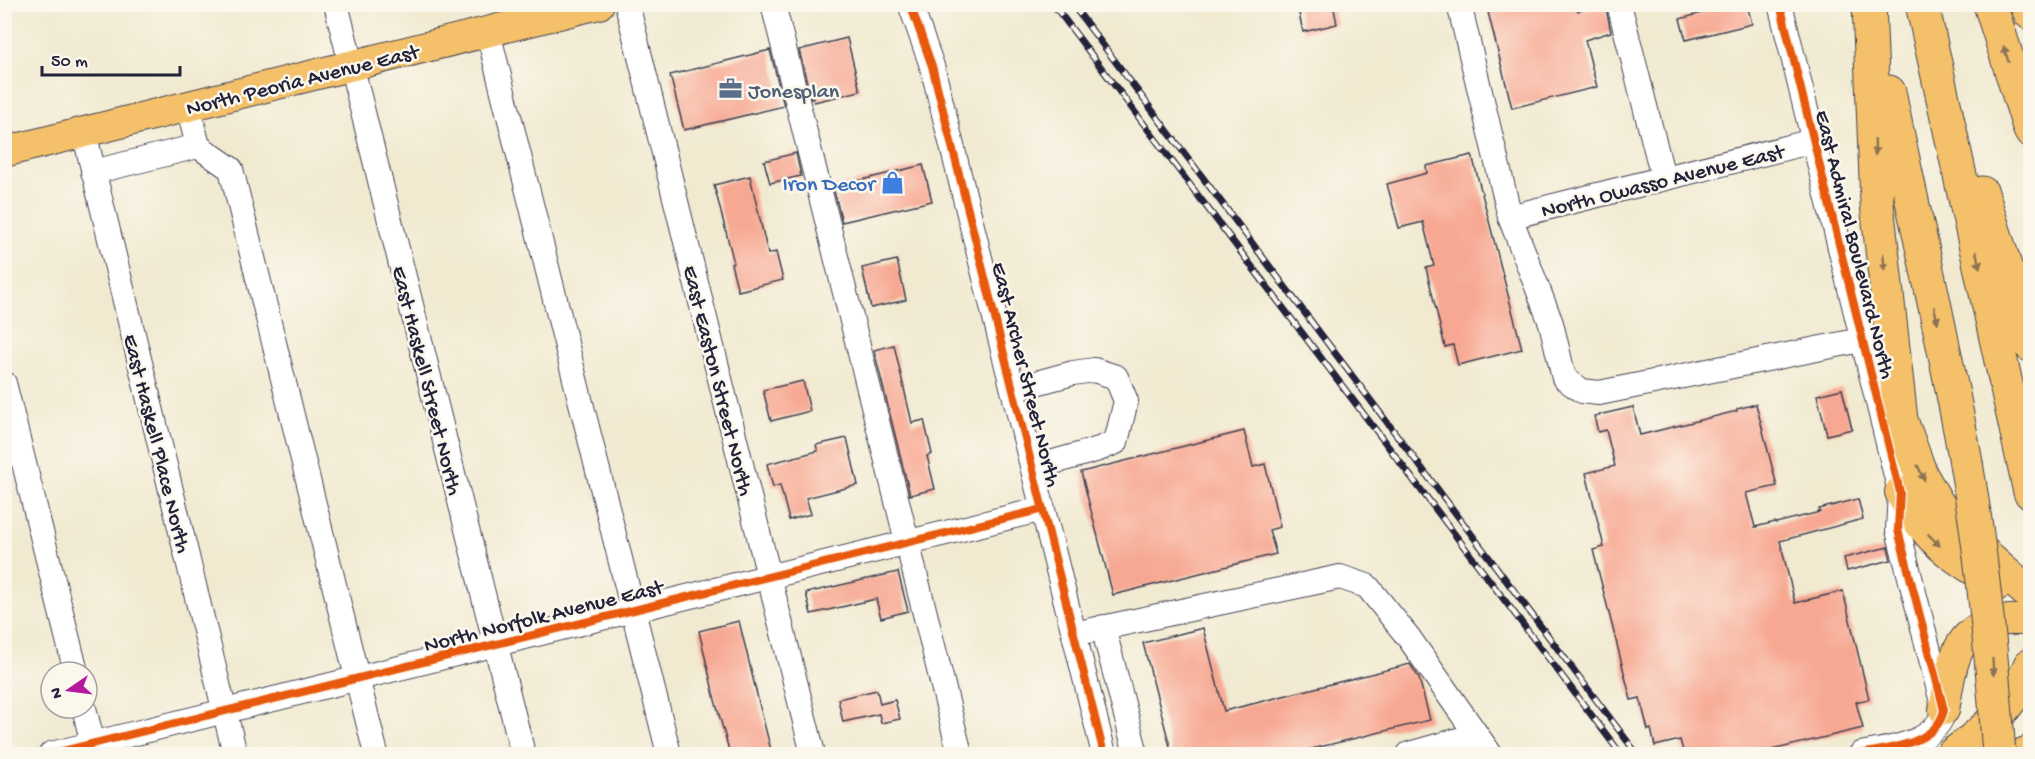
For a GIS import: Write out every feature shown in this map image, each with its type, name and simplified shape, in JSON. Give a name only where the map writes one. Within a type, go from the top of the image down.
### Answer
[{"type":"highway","points":[[1870,4],[1954,395],[1976,517],[1989,619],[1999,754]]},
{"type":"highway","points":[[1870,4],[1877,204],[1901,420],[1909,447],[1936,503],[1955,528],[2031,594]]},
{"type":"highway","points":[[1990,4],[2031,130]]},
{"type":"highway","points":[[2027,4],[2031,13]]},
{"type":"highway","points":[[1925,15],[2031,345]]},
{"type":"highway","points":[[1925,15],[2031,492]]},
{"type":"highway","points":[[1953,754],[1976,737],[2011,700],[2029,669]]},
{"type":"highway","points":[[2025,754],[2031,752]]},
{"type":"main road","name":"North Peoria Avenue East","points":[[4,152],[599,4]]},
{"type":"main road","points":[[1900,492],[1911,515],[1932,540],[1959,562],[2031,604]]},
{"type":"main road","points":[[1944,710],[1954,659],[1966,637],[1976,629],[2006,619],[2031,621]]},
{"type":"street","name":"East Haskell Street North","points":[[336,4],[523,754]]},
{"type":"street","name":"East Easton Street North","points":[[627,4],[813,754]]},
{"type":"street","points":[[773,4],[960,754]]},
{"type":"street","name":"East Archer Street North","points":[[910,4],[932,66],[1104,754]]},
{"type":"street","points":[[1459,4],[1510,217],[1551,323],[1564,378],[1582,391],[1599,393],[1861,340]]},
{"type":"street","points":[[1619,4],[1663,177]]},
{"type":"street","name":"East Admiral Boulevard North","points":[[1780,4],[1900,492],[1898,530],[1944,710]]},
{"type":"street","points":[[488,32],[669,754]]},
{"type":"street","points":[[188,106],[198,146],[231,169],[376,754]]},
{"type":"street","name":"East Haskell Place North","points":[[84,132],[235,754]]},
{"type":"street","name":"North Owasso Avenue East","points":[[1510,217],[1813,141]]},
{"type":"street","points":[[93,172],[198,146]]},
{"type":"street","points":[[1014,389],[1073,373],[1094,370],[1116,377],[1126,401],[1116,441],[1099,450],[1033,468]]},
{"type":"street","points":[[4,383],[72,660]]},
{"type":"street","name":"North Norfolk Avenue East","points":[[51,754],[1043,509]]},
{"type":"street","points":[[1074,634],[1340,577],[1367,586],[1409,638],[1483,745],[1409,754]]},
{"type":"street","points":[[1103,627],[1136,754]]},
{"type":"street","points":[[1862,754],[1921,738],[1939,725],[1944,710]]},
{"type":"street","points":[[87,720],[93,744]]},
{"type":"building","points":[[1297,4],[1333,4],[1337,24],[1303,32]]},
{"type":"building","points":[[1486,4],[1576,4],[1578,11],[1605,4],[1611,32],[1585,40],[1597,87],[1512,108]]},
{"type":"building","points":[[1700,4],[1747,4],[1752,24],[1686,40],[1680,19],[1702,13]]},
{"type":"building","points":[[847,38],[860,91],[814,102],[813,98],[811,99],[799,50]]},
{"type":"building","name":"Jonesplan","points":[[770,50],[784,106],[684,130],[670,75]]},
{"type":"building","points":[[796,153],[801,176],[770,183],[764,161]]},
{"type":"building","points":[[1472,155],[1522,349],[1458,365],[1453,345],[1445,347],[1426,268],[1434,266],[1423,222],[1399,228],[1387,184],[1427,173],[1426,166]]},
{"type":"building","name":"Iron Decor","points":[[923,165],[932,201],[842,222],[833,187]]},
{"type":"building","points":[[750,176],[768,254],[776,252],[783,280],[738,291],[731,264],[734,263],[714,185]]},
{"type":"building","points":[[897,260],[906,300],[871,308],[862,268]]},
{"type":"building","points":[[894,345],[912,423],[924,420],[932,454],[927,456],[935,489],[910,495],[874,350]]},
{"type":"building","points":[[803,381],[810,411],[771,421],[763,390]]},
{"type":"building","points":[[1842,389],[1852,429],[1827,435],[1817,395]]},
{"type":"building","points":[[1756,404],[1777,486],[1746,493],[1755,527],[1820,512],[1819,509],[1858,499],[1863,519],[1780,541],[1795,603],[1843,591],[1869,699],[1856,702],[1863,728],[1755,754],[1684,754],[1680,740],[1655,746],[1651,729],[1648,730],[1640,698],[1631,700],[1593,550],[1604,547],[1586,473],[1615,466],[1606,430],[1598,432],[1594,416],[1633,407],[1640,435],[1737,411],[1737,409]]},
{"type":"building","points":[[1244,431],[1253,467],[1265,464],[1280,527],[1269,530],[1276,554],[1113,595],[1081,472]]},
{"type":"building","points":[[847,438],[858,485],[806,498],[811,514],[789,520],[780,485],[773,487],[767,464],[818,451],[816,445]]},
{"type":"building","points":[[1888,547],[1891,560],[1847,571],[1844,558]]},
{"type":"building","points":[[898,572],[908,611],[881,618],[876,599],[811,614],[806,593]]},
{"type":"building","points":[[739,621],[772,754],[730,754],[715,700],[699,631]]},
{"type":"building","points":[[1203,628],[1224,711],[1410,664],[1419,678],[1430,720],[1291,754],[1172,754],[1143,643]]},
{"type":"building","points":[[877,690],[880,704],[895,700],[900,719],[881,723],[879,714],[843,722],[838,699]]},
{"type":"railway","points":[[1053,4],[1621,754]]},
{"type":"railway","points":[[1072,4],[1637,754]]},
{"type":"cycle path","points":[[910,4],[932,66],[1104,754]]},
{"type":"cycle path","points":[[1780,4],[1900,492],[1898,530],[1944,710],[1940,721],[1922,737],[1898,746],[1861,754]]},
{"type":"cycle path","points":[[51,754],[1043,509]]},
{"type":"place","name":"Jonesplan","points":[[730,89]]},
{"type":"place","name":"Iron Decor","points":[[893,182]]}]
